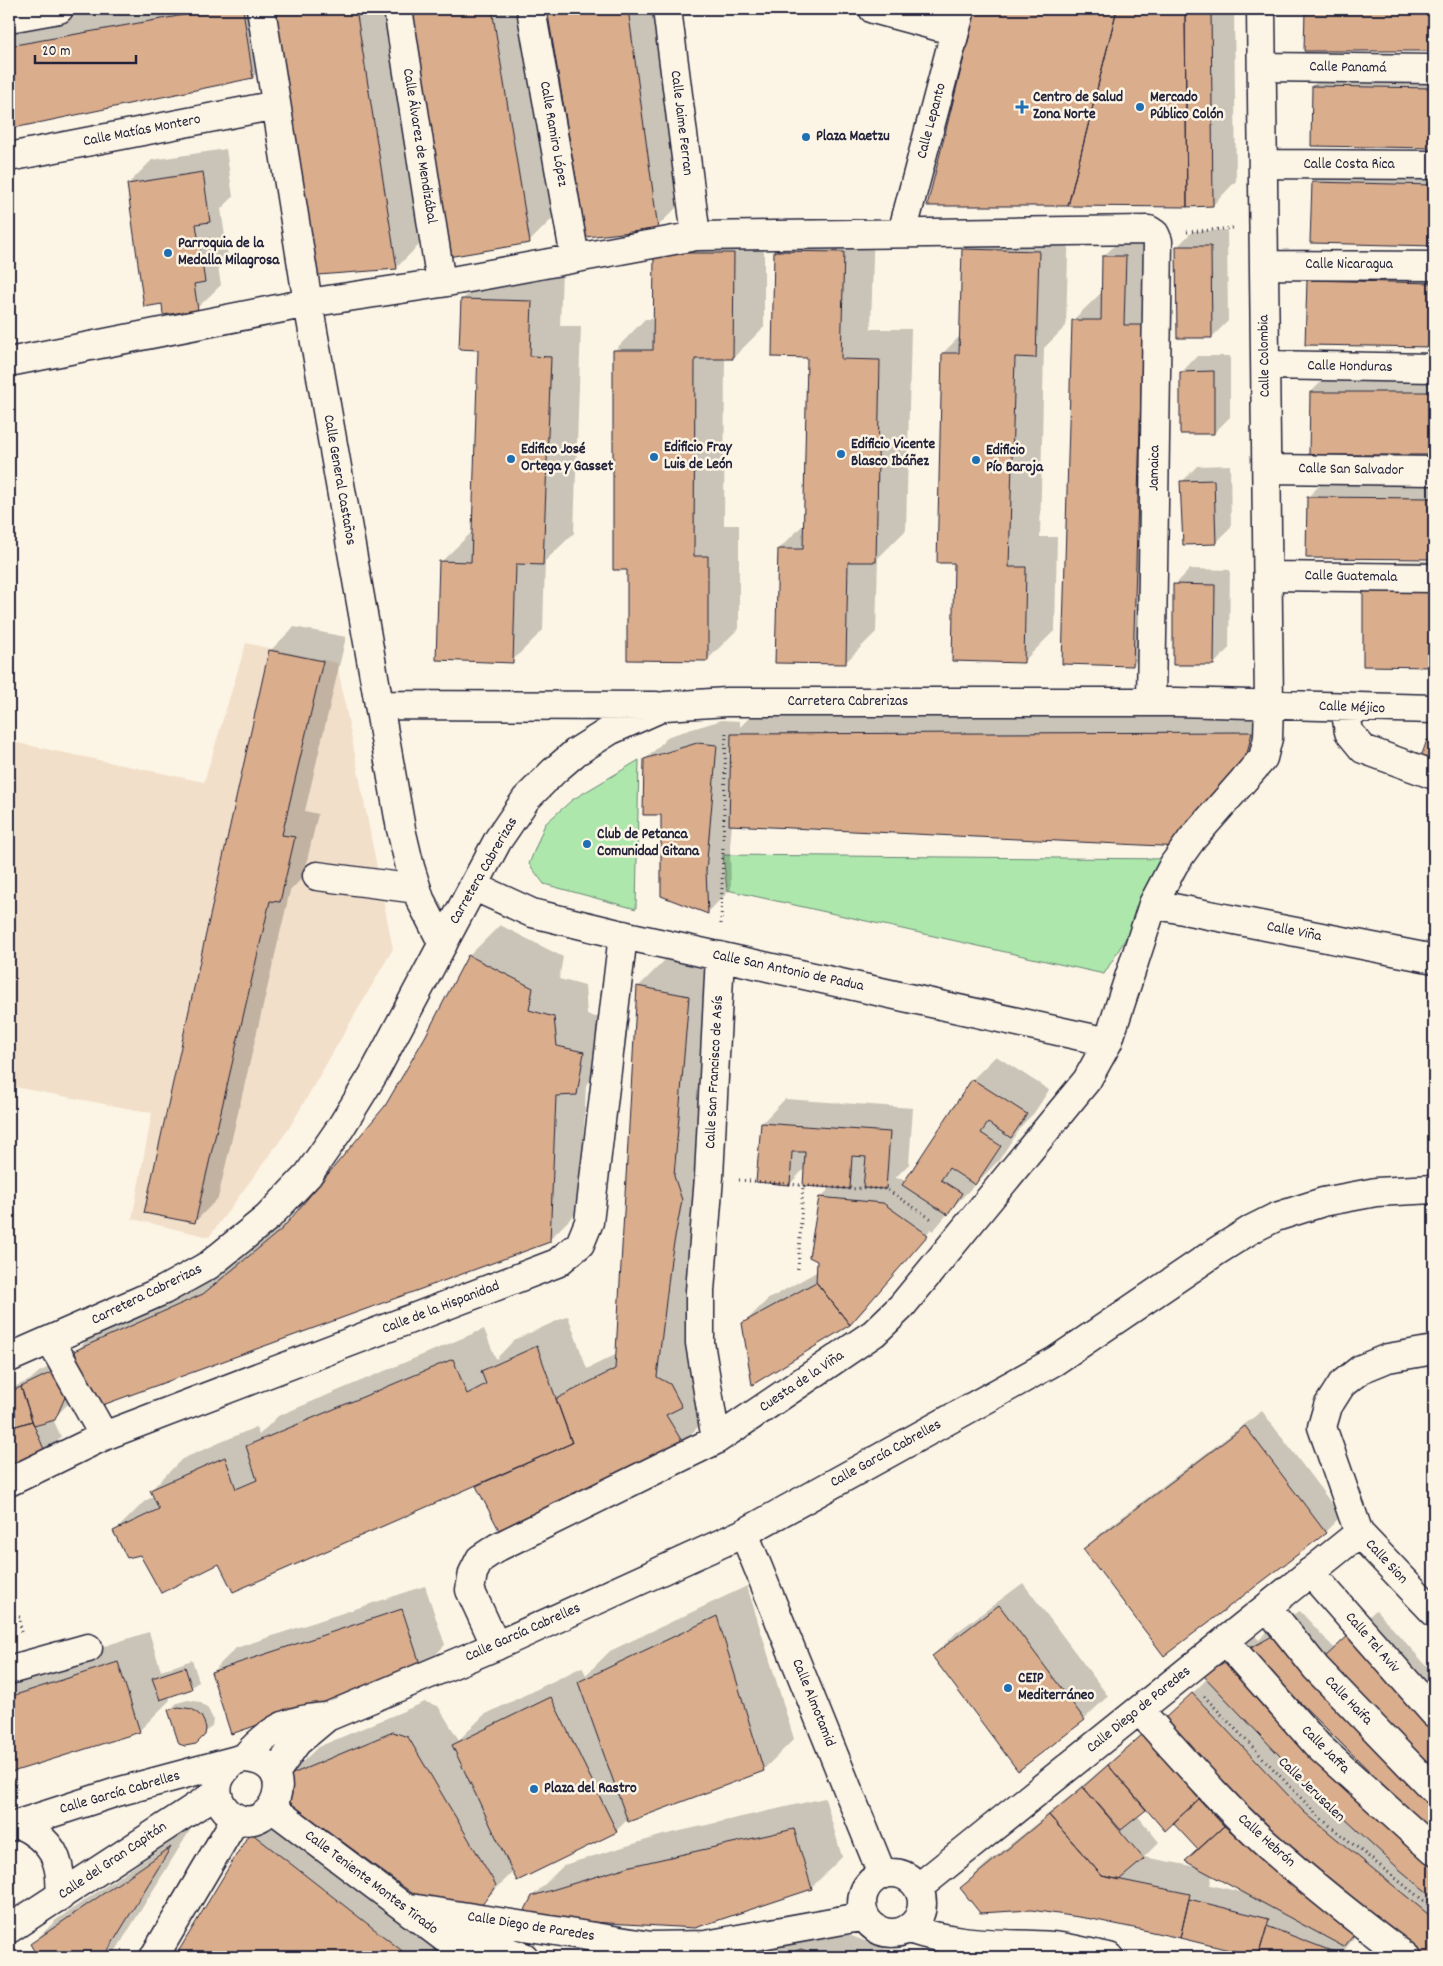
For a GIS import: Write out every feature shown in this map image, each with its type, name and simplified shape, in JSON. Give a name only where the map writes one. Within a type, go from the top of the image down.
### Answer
[{"type":"street","points":[[9,18],[59,9]]},
{"type":"street","name":"Calle General Castaños","points":[[261,9],[308,303],[401,829],[417,889],[443,944]]},
{"type":"street","name":"Calle Álvarez de Mendizábal","points":[[398,9],[441,283]]},
{"type":"street","name":"Calle Ramiro López","points":[[531,9],[575,258]]},
{"type":"street","name":"Calle Jaime Ferran","points":[[667,9],[696,236]]},
{"type":"street","points":[[873,9],[958,20]]},
{"type":"street","name":"Calle Colombia","points":[[1261,9],[1270,704]]},
{"type":"street","name":"Calle Lepanto","points":[[902,233],[958,20]]},
{"type":"street","name":"Calle Panamá","points":[[1262,67],[1434,69]]},
{"type":"street","name":"Calle Matías Montero","points":[[9,157],[276,105]]},
{"type":"street","name":"Calle Costa Rica","points":[[1263,164],[1434,165]]},
{"type":"street","points":[[9,362],[308,303],[441,283],[696,236],[1143,229],[1155,234]]},
{"type":"street","name":"Jamaica","points":[[1151,702],[1158,241],[1155,234]]},
{"type":"street","name":"Calle Nicaragua","points":[[1264,265],[1434,266]]},
{"type":"street","name":"Calle Honduras","points":[[1266,365],[1434,368]]},
{"type":"street","name":"Calle San Salvador","points":[[1267,468],[1434,471]]},
{"type":"street","name":"Calle Guatemala","points":[[1268,576],[1434,578]]},
{"type":"street","name":"Carretera Cabrerizas","points":[[9,1358],[164,1290],[209,1265],[268,1217],[308,1175],[341,1127],[373,1075],[473,886],[504,832],[526,799],[576,752],[611,730],[665,706],[727,702],[1151,702],[1270,704]]},
{"type":"street","points":[[1108,1042],[1153,904],[1174,864],[1192,838],[1262,758],[1268,738],[1270,704]]},
{"type":"street","name":"Calle Méjico","points":[[1270,704],[1344,708],[1434,709]]},
{"type":"street","points":[[379,705],[665,706]]},
{"type":"street","points":[[1344,708],[1349,732],[1363,749],[1434,775]]},
{"type":"street","points":[[317,876],[417,889]]},
{"type":"street","name":"Calle San Antonio de Padua","points":[[473,886],[532,913],[622,935],[1108,1042]]},
{"type":"street","name":"Calle Viña","points":[[1153,904],[1434,959]]},
{"type":"street","name":"Calle de la Hispanidad","points":[[9,1482],[104,1436],[557,1263],[580,1244],[590,1222],[622,935]]},
{"type":"street","name":"Calle San Francisco de Asís","points":[[716,1440],[700,1343],[700,1291],[709,1177],[720,956]]},
{"type":"street","name":"Cuesta de la Viña","points":[[496,1646],[470,1590],[473,1573],[480,1559],[498,1546],[716,1440],[874,1333],[901,1307],[1087,1080],[1108,1042]]},
{"type":"street","name":"Calle García Cabrelles","points":[[275,1773],[297,1742],[327,1717],[496,1646],[744,1533],[1055,1361],[1252,1229],[1276,1217],[1323,1202],[1376,1192],[1434,1189]]},
{"type":"street","points":[[50,1340],[104,1436]]},
{"type":"street","points":[[1359,1533],[1322,1427],[1328,1406],[1342,1384],[1361,1369],[1388,1358],[1434,1350]]},
{"type":"street","name":"Calle Almotamid","points":[[744,1533],[882,1874]]},
{"type":"street","name":"Calle Diego de Paredes","points":[[919,1887],[1359,1533]]},
{"type":"street","name":"Calle Sion","points":[[1359,1533],[1434,1612]]},
{"type":"street","name":"Calle Tel Aviv","points":[[1310,1572],[1434,1713]]},
{"type":"street","name":"Calle Haifa","points":[[1267,1607],[1316,1668],[1434,1790]]},
{"type":"street","name":"Calle Jaffa","points":[[1225,1640],[1319,1746],[1434,1851]]},
{"type":"street","points":[[9,1670],[88,1648]]},
{"type":"street","name":"Calle Hebrón","points":[[1139,1710],[1215,1794],[1264,1842],[1344,1909],[1406,1957]]},
{"type":"street","name":"Calle García Cabrelles","points":[[14,1825],[117,1792],[238,1760],[260,1740],[280,1726],[303,1719],[327,1717]]},
{"type":"street","points":[[256,1759],[267,1764],[275,1773],[279,1785],[278,1797],[272,1808],[262,1816],[249,1820],[236,1818],[227,1812],[220,1803],[217,1793],[218,1781],[223,1770],[238,1760],[256,1759]]},
{"type":"street","name":"Calle del Gran Capitán","points":[[9,1930],[217,1793]]},
{"type":"street","name":"Calle Teniente Montes Tirado","points":[[272,1808],[470,1957]]},
{"type":"street","points":[[154,1957],[236,1818]]},
{"type":"street","points":[[14,1825],[36,1832],[49,1844],[57,1861],[61,1878],[60,1897]]},
{"type":"street","points":[[899,1872],[907,1876],[919,1887],[923,1906],[921,1915],[916,1923],[909,1928],[899,1933],[889,1933],[879,1930],[865,1916],[862,1896],[866,1887],[873,1879],[882,1874],[899,1872]]},
{"type":"street","points":[[404,1907],[475,1941],[524,1957]]},
{"type":"street","name":"Calle Diego de Paredes","points":[[404,1907],[651,1946],[706,1945],[865,1916]]},
{"type":"street","points":[[909,1928],[961,1949],[982,1944],[1055,1946],[1109,1957]]},
{"type":"path","points":[[1155,234],[1264,226]]},
{"type":"path","points":[[720,956],[727,702]]},
{"type":"path","points":[[709,1177],[803,1186],[886,1189],[958,1238]]},
{"type":"path","points":[[798,1269],[803,1186]]},
{"type":"path","name":"Calle Jerusalen","points":[[1183,1675],[1320,1816],[1434,1909]]},
{"type":"shaded area","points":[[246,643],[337,663],[393,949],[288,1130],[209,1237],[132,1219],[152,1113],[9,1086],[9,759],[13,742],[204,782]]},
{"type":"green space","name":"Club de Petanca Comunidad Gitana","points":[[639,760],[636,909],[544,884],[529,864],[545,824],[572,800]]},
{"type":"green space","points":[[723,855],[1174,859],[1104,974],[727,890]]},
{"type":"building","points":[[218,9],[243,9],[253,78],[9,129],[9,46]]},
{"type":"building","points":[[273,9],[356,9],[397,269],[318,275]]},
{"type":"building","points":[[407,9],[492,9],[530,243],[448,257]]},
{"type":"building","points":[[547,9],[628,9],[658,229],[586,237]]},
{"type":"building","name":"Centro de Salud Zona Norte","points":[[976,9],[1117,9],[1068,206],[927,206]]},
{"type":"building","name":"Mercado Público Colón","points":[[1117,9],[1185,9],[1187,207],[1068,206]]},
{"type":"building","points":[[1185,9],[1211,9],[1213,206],[1187,207]]},
{"type":"building","points":[[1305,9],[1434,9],[1434,51],[1304,51]]},
{"type":"building","points":[[1312,86],[1434,88],[1434,148],[1311,146]]},
{"type":"building","name":"Parroquia de la Medalla Milagrosa","points":[[203,172],[210,222],[196,224],[205,282],[194,284],[198,310],[163,315],[162,304],[144,307],[127,184]]},
{"type":"building","points":[[1312,182],[1434,185],[1434,246],[1310,243]]},
{"type":"building","points":[[1176,246],[1211,246],[1212,338],[1177,338]]},
{"type":"building","name":"Edificio Pío Baroja","points":[[962,249],[1039,251],[1036,358],[1015,357],[1009,567],[1026,567],[1024,663],[952,661],[954,563],[937,563],[942,353],[959,353]]},
{"type":"building","name":"Edificio Vicente Blasco Ibáñez","points":[[774,251],[844,252],[841,359],[880,360],[876,562],[848,562],[846,664],[775,663],[778,549],[803,549],[807,358],[772,357]]},
{"type":"building","name":"Edificio Fray Luis de León","points":[[654,253],[734,253],[733,359],[695,359],[694,556],[708,556],[708,661],[627,660],[627,570],[613,570],[613,350],[653,350]]},
{"type":"building","points":[[1102,256],[1126,256],[1124,325],[1143,325],[1133,666],[1062,664],[1072,320],[1101,320]]},
{"type":"building","points":[[1307,280],[1434,283],[1434,347],[1305,345]]},
{"type":"building","name":"Edifico José Ortega y Gasset","points":[[461,299],[532,301],[530,356],[551,357],[543,565],[516,564],[513,663],[436,660],[439,561],[471,562],[478,350],[459,349]]},
{"type":"building","points":[[1214,371],[1214,434],[1180,434],[1180,372]]},
{"type":"building","points":[[1310,392],[1434,392],[1434,455],[1309,455]]},
{"type":"building","points":[[1214,480],[1216,544],[1183,545],[1180,481]]},
{"type":"building","points":[[1307,497],[1434,498],[1434,559],[1306,558]]},
{"type":"building","points":[[1173,584],[1215,585],[1214,665],[1173,665]]},
{"type":"building","points":[[1363,591],[1434,592],[1434,667],[1363,666]]},
{"type":"building","points":[[269,650],[323,661],[282,835],[295,837],[280,902],[270,901],[195,1223],[144,1213]]},
{"type":"building","points":[[1252,732],[1244,767],[1182,847],[729,825],[731,734]]},
{"type":"building","points":[[1427,740],[1434,740],[1434,762],[1421,757]]},
{"type":"building","points":[[697,743],[717,745],[706,871],[708,914],[661,896],[661,815],[643,815],[644,759]]},
{"type":"building","points":[[468,955],[533,988],[529,1010],[554,1017],[557,1046],[584,1052],[577,1095],[556,1096],[550,1242],[100,1406],[74,1351],[203,1294],[282,1229],[385,1106],[425,1037]]},
{"type":"building","points":[[637,986],[689,996],[674,1176],[682,1200],[671,1259],[657,1377],[670,1384],[682,1407],[666,1415],[683,1443],[499,1530],[476,1486],[572,1443],[556,1399],[615,1369]]},
{"type":"building","points":[[972,1079],[1027,1114],[1011,1138],[988,1123],[981,1133],[1001,1146],[975,1185],[949,1168],[941,1180],[962,1193],[948,1215],[902,1185]]},
{"type":"building","points":[[761,1123],[890,1132],[886,1189],[863,1188],[866,1157],[852,1156],[850,1189],[803,1186],[805,1152],[792,1152],[790,1185],[756,1182]]},
{"type":"building","points":[[819,1197],[883,1203],[928,1235],[850,1325],[816,1282],[817,1261],[809,1257]]},
{"type":"building","points":[[816,1282],[850,1325],[752,1385],[742,1323]]},
{"type":"building","points":[[537,1346],[572,1443],[233,1592],[219,1564],[161,1593],[140,1555],[127,1558],[113,1531],[159,1509],[150,1490],[225,1457],[236,1489],[257,1480],[246,1446],[453,1359],[467,1394],[486,1384],[481,1371]]},
{"type":"building","points":[[56,1370],[66,1395],[55,1420],[34,1426],[21,1387]]},
{"type":"building","points":[[21,1387],[32,1421],[13,1427],[9,1416],[9,1392]]},
{"type":"building","points":[[32,1421],[46,1454],[31,1461],[9,1465],[9,1428]]},
{"type":"building","points":[[1245,1426],[1326,1533],[1164,1656],[1083,1549]]},
{"type":"building","name":"CEIP Mediterráneo","points":[[999,1605],[1085,1720],[1018,1771],[932,1656]]},
{"type":"building","points":[[402,1609],[422,1670],[231,1734],[211,1672]]},
{"type":"building","points":[[717,1616],[764,1771],[628,1822],[578,1682]]},
{"type":"building","points":[[1352,1632],[1434,1726],[1434,1777],[1323,1659]]},
{"type":"building","points":[[1276,1634],[1434,1801],[1434,1835],[1247,1650]]},
{"type":"building","points":[[1231,1659],[1434,1861],[1434,1898],[1399,1869],[1299,1776],[1202,1674]]},
{"type":"building","points":[[118,1662],[140,1732],[9,1773],[9,1697]]},
{"type":"building","points":[[185,1667],[192,1689],[160,1700],[152,1678]]},
{"type":"building","points":[[1192,1693],[1304,1812],[1434,1919],[1434,1957],[1428,1957],[1386,1925],[1278,1837],[1163,1720]]},
{"type":"building","name":"Plaza del Rastro","points":[[551,1697],[617,1832],[517,1881],[452,1745]]},
{"type":"building","points":[[179,1707],[192,1709],[201,1716],[204,1722],[206,1728],[205,1735],[196,1744],[185,1746],[179,1744],[168,1710]]},
{"type":"building","points":[[393,1732],[408,1737],[496,1885],[482,1905],[424,1902],[282,1797],[285,1777]]},
{"type":"building","points":[[1143,1734],[1199,1799],[1165,1831],[1108,1765]]},
{"type":"building","points":[[1108,1765],[1146,1810],[1121,1830],[1083,1787]]},
{"type":"building","points":[[1083,1787],[1144,1859],[1119,1880],[1102,1876],[1049,1815]]},
{"type":"building","points":[[1199,1799],[1224,1826],[1198,1850],[1173,1823]]},
{"type":"building","points":[[1049,1815],[1102,1876],[1190,1894],[1180,1938],[1092,1919],[1031,1910],[980,1913],[960,1888]]},
{"type":"building","points":[[1224,1826],[1357,1931],[1344,1947],[1185,1861]]},
{"type":"building","points":[[794,1829],[812,1889],[695,1928],[521,1918],[532,1896],[631,1866]]},
{"type":"building","points":[[250,1832],[410,1957],[175,1957]]},
{"type":"building","points":[[171,1847],[104,1957],[38,1957],[30,1944]]},
{"type":"building","points":[[1189,1899],[1269,1919],[1258,1957],[1180,1938]]},
{"type":"building","points":[[1267,1926],[1339,1954],[1337,1957],[1258,1957]]},
{"type":"building","points":[[801,1949],[822,1957],[780,1957]]},
{"type":"place","name":"Centro de Salud Zona Norte","points":[[1022,107]]},
{"type":"place","name":"Mercado Público Colón","points":[[1140,107]]},
{"type":"place","name":"Plaza Maetzu","points":[[806,137]]},
{"type":"place","name":"Parroquia de la Medalla Milagrosa","points":[[168,253]]},
{"type":"place","name":"Edificio Vicente Blasco Ibáñez","points":[[841,454]]},
{"type":"place","name":"Edificio Fray Luis de León","points":[[654,457]]},
{"type":"place","name":"Edifico José Ortega y Gasset","points":[[511,459]]},
{"type":"place","name":"Edificio Pío Baroja","points":[[976,460]]},
{"type":"place","name":"Club de Petanca Comunidad Gitana","points":[[587,844]]},
{"type":"place","name":"CEIP Mediterráneo","points":[[1008,1688]]},
{"type":"place","name":"Plaza del Rastro","points":[[534,1789]]}]
